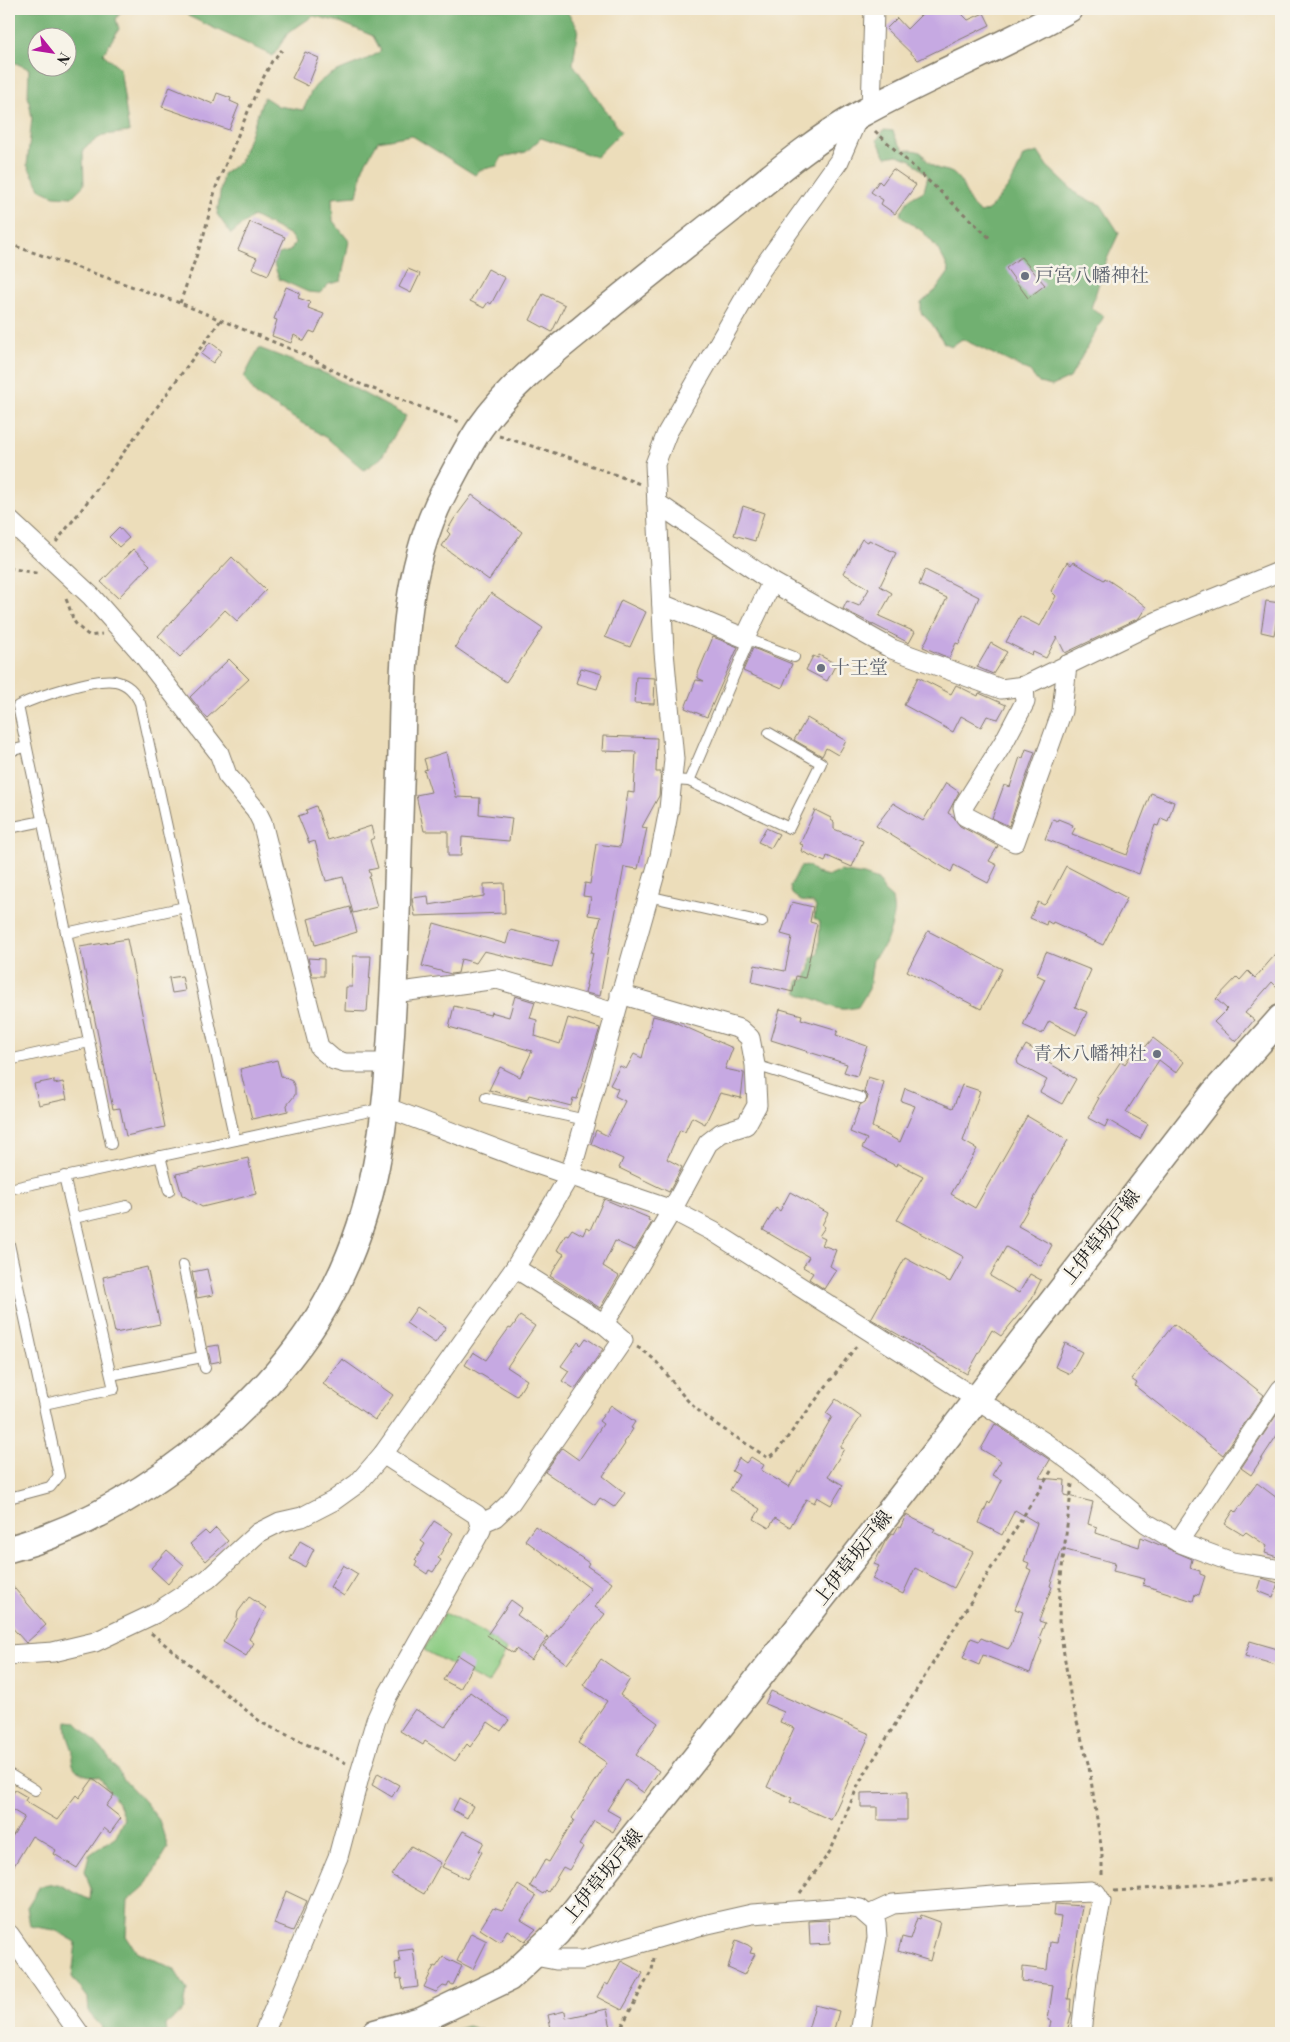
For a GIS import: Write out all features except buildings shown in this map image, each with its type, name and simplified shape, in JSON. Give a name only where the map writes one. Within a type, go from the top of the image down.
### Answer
[{"type":"street","points":[[9,1655],[53,1652],[95,1642],[137,1622],[182,1598],[208,1579],[258,1533],[280,1522],[302,1517],[333,1501],[358,1483],[383,1454],[515,1268],[570,1175],[680,780],[674,758],[664,652],[655,464],[667,433],[761,270],[839,161],[865,112],[874,9]]},
{"type":"street","points":[[9,1549],[76,1526],[158,1479],[235,1417],[271,1381],[301,1343],[327,1303],[346,1261],[374,1181],[386,1107],[394,993],[406,625],[422,547],[441,497],[479,429],[522,379],[792,160],[865,112],[897,94],[1069,9]]},
{"type":"street","points":[[656,496],[772,582],[892,649],[1001,689],[1024,686],[1160,620],[1281,571]]},
{"type":"street","points":[[9,520],[91,596],[144,656],[219,753],[227,775],[256,810],[262,822],[319,1047],[334,1060],[345,1063],[389,1064]]},
{"type":"street","points":[[662,604],[747,639],[772,582]]},
{"type":"street","points":[[1024,686],[1025,702],[1005,740],[963,807],[964,816],[1015,842],[1062,711],[1067,665]]},
{"type":"street","points":[[394,993],[496,979],[615,1013]]},
{"type":"street","points":[[604,1324],[672,1210],[708,1144],[721,1133],[746,1125],[757,1105],[755,1066],[750,1038],[740,1029],[620,994]]},
{"type":"street","name":"上伊草坂戸線","points":[[375,2033],[421,2020],[509,1978],[535,1956],[557,1933],[615,1863],[1214,1093],[1281,1018]]},
{"type":"street","points":[[386,1107],[570,1175],[672,1210],[714,1232],[868,1331],[977,1398],[1061,1454],[1146,1523],[1178,1542],[1232,1562],[1281,1570]]},
{"type":"street","points":[[481,1523],[495,1517],[511,1502],[623,1340],[604,1324],[515,1268]]},
{"type":"street","points":[[1178,1542],[1281,1389]]},
{"type":"street","points":[[264,2033],[338,1857],[376,1720],[386,1698],[450,1589],[481,1530],[481,1523],[477,1516],[383,1454]]},
{"type":"street","points":[[869,1915],[893,1904],[936,1900],[1091,1891],[1100,1895],[1101,1901],[1088,1971],[1081,2033]]},
{"type":"street","points":[[535,1956],[556,1960],[582,1960],[743,1916],[788,1910],[847,1907],[860,1909],[876,1923],[877,1938],[860,2033]]},
{"type":"street","points":[[9,1934],[79,2033]]},
{"type":"lane","points":[[769,733],[821,763],[788,828],[680,780],[747,639],[794,657]]},
{"type":"lane","points":[[111,1144],[18,706],[34,698],[101,681],[114,681],[125,684],[134,691],[140,702],[235,1140]]},
{"type":"lane","points":[[9,751],[26,747]]},
{"type":"lane","points":[[9,828],[42,821]]},
{"type":"lane","points":[[648,896],[762,922]]},
{"type":"lane","points":[[66,933],[185,907]]},
{"type":"lane","points":[[9,1060],[89,1042]]},
{"type":"lane","points":[[755,1066],[861,1098]]},
{"type":"lane","points":[[486,1098],[586,1120]]},
{"type":"lane","points":[[9,1189],[386,1107]]},
{"type":"lane","points":[[160,1156],[169,1191]]},
{"type":"lane","points":[[44,1404],[114,1389],[64,1176]]},
{"type":"lane","points":[[74,1218],[127,1206]]},
{"type":"lane","points":[[9,1244],[59,1476],[50,1487],[9,1498]]},
{"type":"lane","points":[[183,1266],[205,1368]]},
{"type":"lane","points":[[112,1375],[202,1356]]},
{"type":"lane","points":[[9,1774],[34,1790]]},
{"type":"path","points":[[180,303],[204,234],[216,187],[258,88],[272,61],[282,50]]},
{"type":"path","points":[[865,112],[992,240]]},
{"type":"path","points":[[9,244],[180,303],[305,355],[355,382],[479,429],[571,458],[656,496]]},
{"type":"path","points":[[46,554],[82,509],[221,320]]},
{"type":"path","points":[[9,568],[48,576]]},
{"type":"path","points":[[64,595],[72,621],[90,636],[120,630]]},
{"type":"path","points":[[623,1340],[646,1352],[663,1368],[692,1404],[768,1458],[778,1450],[868,1331]]},
{"type":"path","points":[[788,1910],[831,1850],[859,1783],[1061,1454]]},
{"type":"path","points":[[1078,1467],[1071,1489],[1060,1585],[1059,1622],[1071,1700],[1090,1767],[1102,1852],[1100,1895],[1167,1886],[1281,1879]]},
{"type":"path","points":[[137,1622],[262,1723],[361,1770]]},
{"type":"path","points":[[618,2033],[652,1970],[654,1939]]},
{"type":"green space","points":[[9,9],[123,9],[116,19],[119,29],[103,54],[120,68],[129,132],[103,135],[83,149],[84,185],[72,197],[54,196],[41,190],[27,165],[32,118],[28,96],[29,78],[78,78],[78,28],[28,28],[28,69],[9,60]]},
{"type":"green space","points":[[185,9],[565,9],[578,28],[573,64],[621,132],[596,157],[541,138],[526,152],[502,157],[497,166],[480,170],[475,175],[411,135],[378,141],[363,167],[357,196],[332,198],[333,221],[349,241],[341,281],[329,284],[320,293],[308,292],[279,279],[274,264],[279,254],[290,251],[295,243],[290,235],[253,216],[231,234],[217,214],[223,174],[240,162],[264,97],[278,106],[303,110],[317,84],[334,73],[381,51],[373,36],[340,22],[313,16],[288,33],[273,56],[188,16]]},
{"type":"green space","points":[[884,130],[893,131],[897,141],[905,150],[921,152],[933,166],[955,175],[972,204],[981,213],[991,207],[1007,188],[1023,156],[1038,152],[1047,166],[1079,196],[1101,205],[1119,233],[1106,261],[1091,308],[1104,316],[1070,378],[1052,386],[1039,383],[1029,371],[962,339],[952,346],[944,343],[932,324],[921,313],[921,303],[936,290],[949,272],[931,240],[900,214],[909,199],[924,191],[928,176],[911,160],[897,155],[886,157],[877,140]]},
{"type":"green space","points":[[259,348],[329,375],[406,416],[381,458],[364,470],[328,439],[256,395],[244,377]]},
{"type":"green space","points":[[809,866],[816,873],[829,876],[840,871],[864,875],[878,880],[884,891],[892,898],[894,914],[891,928],[885,945],[873,959],[869,989],[858,1007],[838,1009],[797,992],[798,980],[805,980],[810,969],[811,958],[818,954],[819,946],[820,922],[814,918],[816,907],[813,903],[801,901],[792,894],[790,887],[800,867]]},
{"type":"green space","points":[[444,1613],[484,1633],[507,1650],[488,1684],[424,1650]]},
{"type":"green space","points":[[67,1721],[76,1722],[102,1749],[126,1782],[144,1801],[159,1820],[168,1848],[145,1886],[128,1901],[126,1936],[136,1951],[174,1969],[187,1990],[184,2009],[166,2025],[167,2033],[100,2033],[102,2027],[89,2013],[88,1998],[72,1977],[76,1942],[55,1930],[30,1926],[27,1907],[40,1886],[58,1884],[90,1900],[91,1889],[85,1871],[89,1855],[116,1836],[124,1818],[118,1803],[99,1777],[85,1775],[75,1768],[72,1759],[73,1749],[68,1738]]},
{"type":"green space","points":[[468,2026],[491,2033],[445,2033]]},
{"type":"place","name":"戸宮八幡神社","points":[[1025,276]]},
{"type":"place","name":"十王堂","points":[[821,668]]},
{"type":"place","name":"青木八幡神社","points":[[1157,1054]]}]
